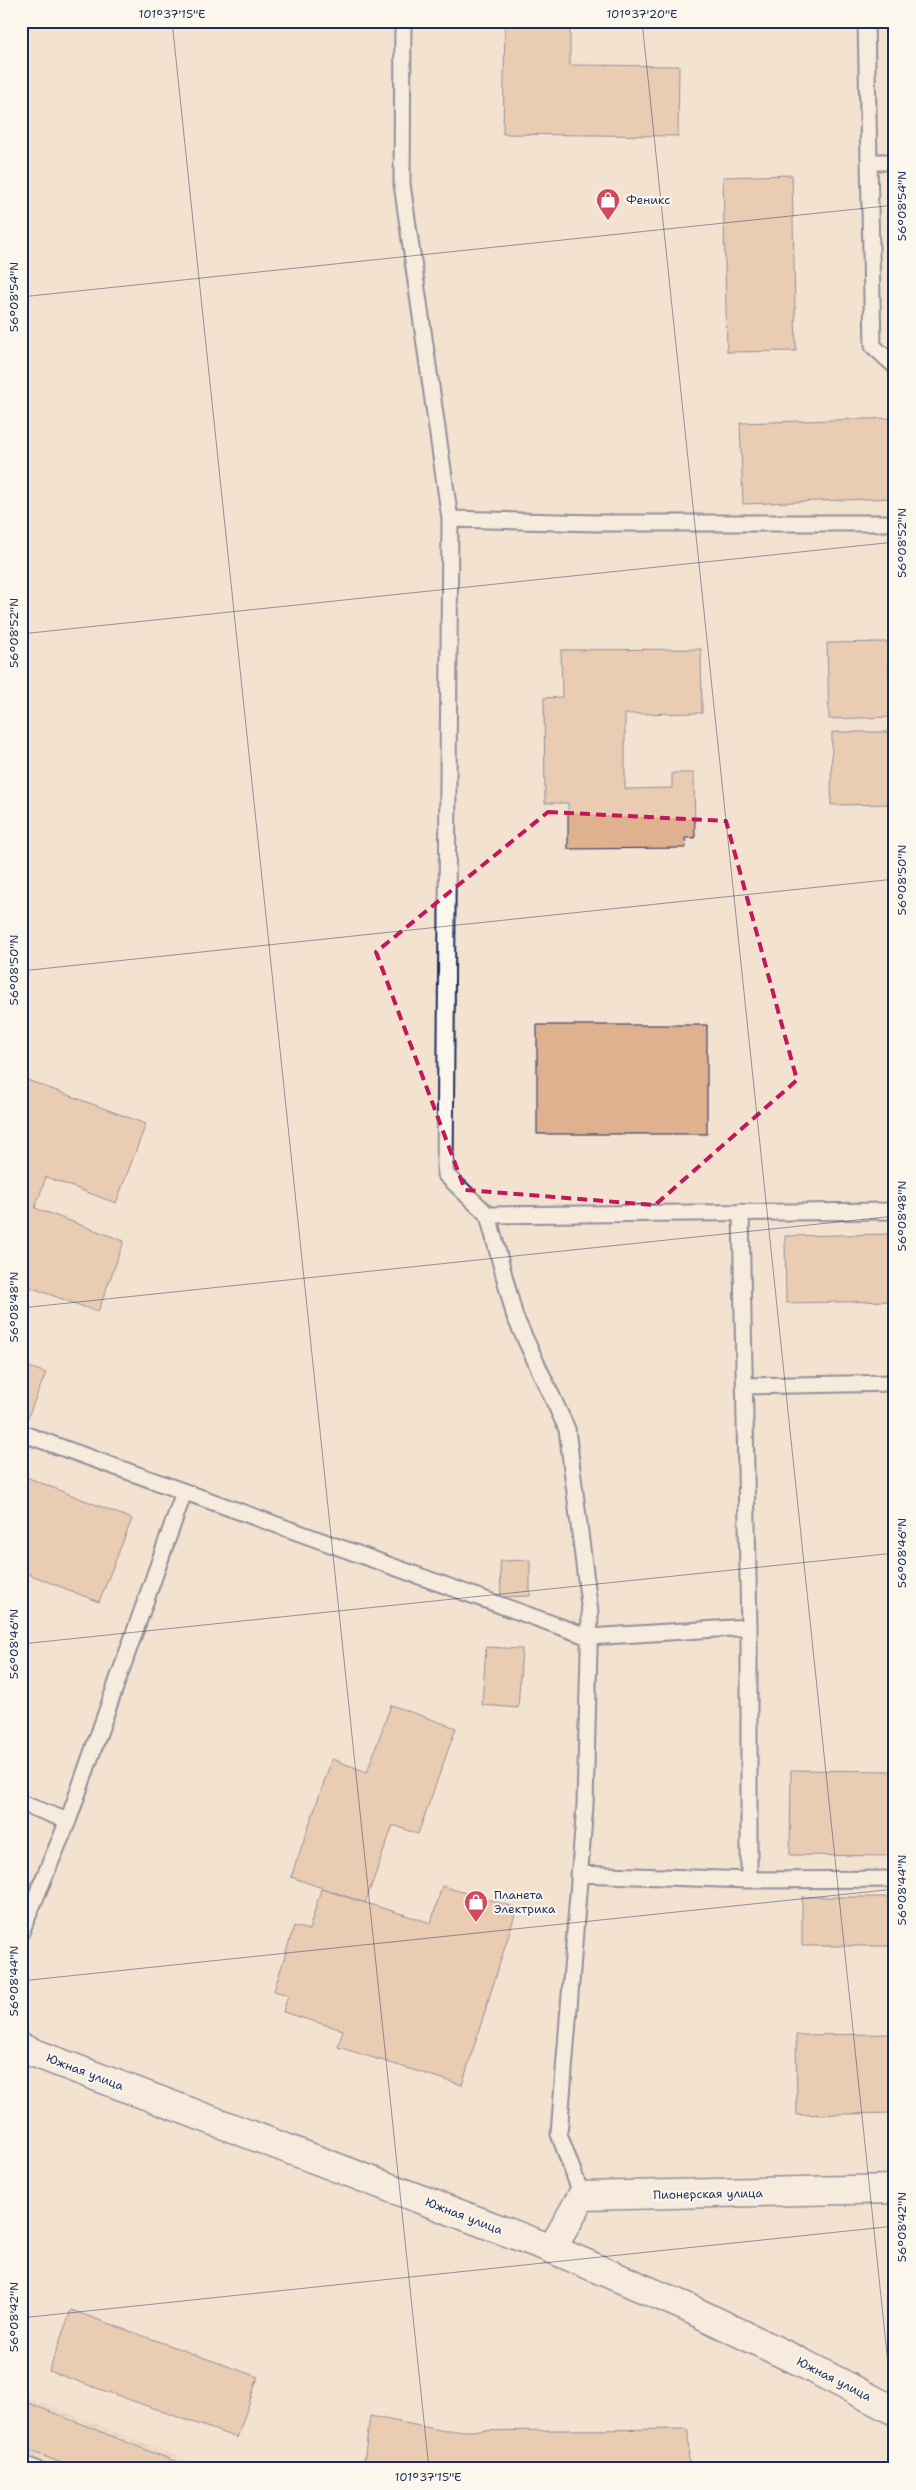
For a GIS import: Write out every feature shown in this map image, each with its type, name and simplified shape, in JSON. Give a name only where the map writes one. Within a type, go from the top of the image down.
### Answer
[{"type":"main road","name":"Южная улица","points":[[21,2048],[552,2250],[686,2307],[800,2362],[895,2411]]},
{"type":"main road","name":"Пионерская улица","points":[[582,2196],[895,2189]]},
{"type":"main road","points":[[552,2250],[582,2196]]},
{"type":"lane","points":[[403,21],[402,184],[450,519],[445,1174],[488,1215],[515,1317],[568,1429],[590,1612],[585,1805],[578,1874],[559,2134],[582,2196]]},
{"type":"lane","points":[[866,21],[873,346],[895,366]]},
{"type":"lane","points":[[869,162],[895,162]]},
{"type":"lane","points":[[450,519],[597,522],[895,523]]},
{"type":"lane","points":[[488,1215],[895,1211]]},
{"type":"lane","points":[[741,1212],[749,1627],[750,1880]]},
{"type":"lane","points":[[744,1386],[895,1383]]},
{"type":"lane","points":[[21,1433],[589,1637],[749,1627]]},
{"type":"lane","points":[[21,1932],[68,1821],[184,1492]]},
{"type":"lane","points":[[21,1803],[68,1821]]},
{"type":"lane","points":[[578,1874],[750,1880],[895,1879]]},
{"type":"lane","points":[[21,2463],[36,2469]]},
{"type":"highlighted area","points":[[548,812],[726,821],[797,1080],[655,1205],[465,1190],[376,952]]},
{"type":"shaded area","points":[[21,2395],[210,2469],[21,2469]]},
{"type":"building","points":[[505,21],[570,21],[570,65],[679,66],[678,136],[503,134]]},
{"type":"building","points":[[792,175],[796,351],[727,352],[723,177]]},
{"type":"building","points":[[895,418],[895,498],[743,504],[740,423]]},
{"type":"building","points":[[888,642],[891,717],[829,719],[827,643]]},
{"type":"building","points":[[701,649],[702,713],[625,714],[625,789],[672,788],[672,773],[694,773],[695,838],[685,838],[686,848],[568,849],[568,803],[545,803],[544,698],[562,697],[561,650]]},
{"type":"building","points":[[832,732],[895,732],[895,804],[831,805]]},
{"type":"building","points":[[537,1025],[707,1025],[707,1134],[537,1134]]},
{"type":"building","points":[[22,1078],[146,1124],[116,1203],[46,1177],[35,1208],[124,1241],[98,1312],[21,1284],[21,1182],[28,1164],[21,1162]]},
{"type":"building","points":[[895,1234],[895,1301],[786,1303],[785,1236]]},
{"type":"building","points":[[21,1364],[46,1373],[27,1419],[21,1417]]},
{"type":"building","points":[[21,1475],[132,1519],[99,1602],[21,1571]]},
{"type":"building","points":[[530,1560],[530,1596],[501,1597],[500,1561]]},
{"type":"building","points":[[486,1647],[522,1649],[518,1708],[482,1705]]},
{"type":"building","points":[[391,1705],[456,1728],[418,1834],[393,1825],[365,1903],[291,1877],[332,1759],[367,1772]]},
{"type":"building","points":[[791,1770],[895,1771],[895,1856],[790,1855]]},
{"type":"building","points":[[442,1886],[517,1908],[462,2085],[338,2047],[343,2030],[283,2012],[288,1995],[274,1991],[294,1926],[309,1930],[321,1889],[431,1923]]},
{"type":"building","points":[[802,1897],[895,1897],[895,1946],[802,1946]]},
{"type":"building","points":[[895,2034],[895,2113],[797,2115],[796,2035]]},
{"type":"building","points":[[71,2310],[258,2377],[237,2438],[49,2371]]},
{"type":"building","points":[[21,2400],[195,2469],[77,2469],[21,2447]]},
{"type":"building","points":[[370,2416],[445,2431],[688,2429],[689,2469],[363,2469]]},
{"type":"place","name":"Феникс","points":[[608,221]]},
{"type":"place","name":"Планета Электрика","points":[[476,1923]]}]
